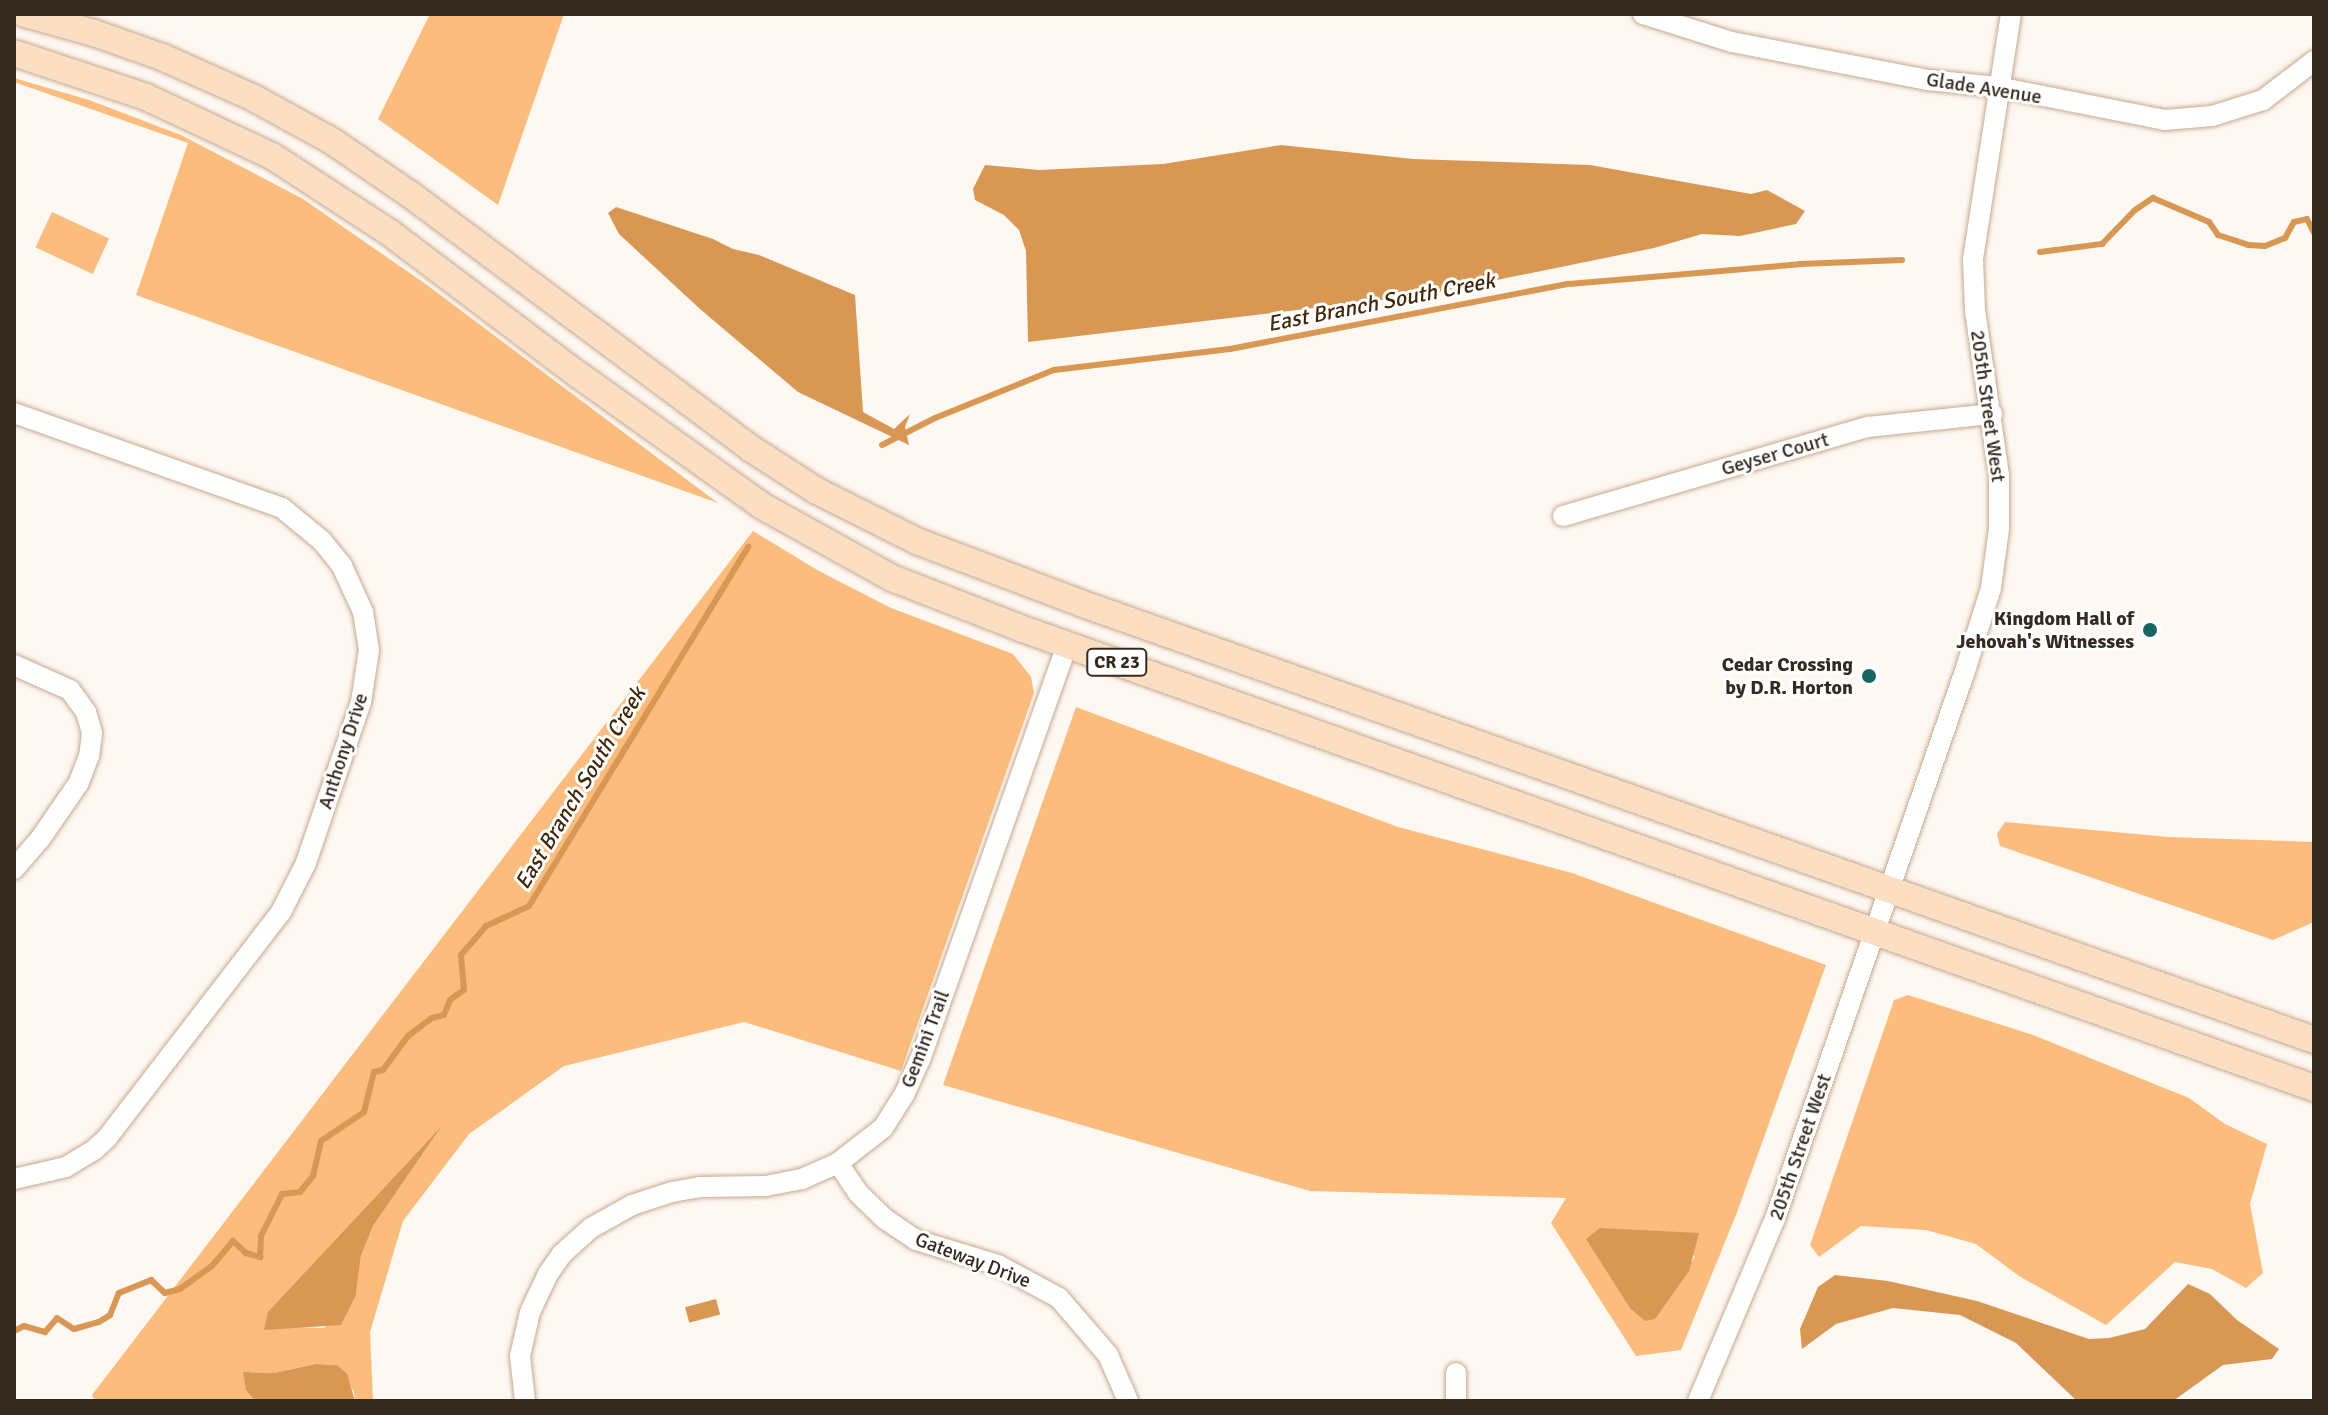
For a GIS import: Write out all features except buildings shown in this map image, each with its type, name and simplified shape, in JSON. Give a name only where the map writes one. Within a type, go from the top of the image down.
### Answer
[{"type":"main road","name":"CR 23","points":[[25,14],[162,57],[252,97],[332,141],[402,188],[750,448],[817,491],[871,520],[959,558],[1069,599],[2314,1040]]},
{"type":"main road","name":"CR 23","points":[[14,53],[146,97],[272,156],[390,233],[580,376],[794,526],[919,590],[2314,1088]]},
{"type":"street","name":"Glade Avenue","points":[[1643,14],[1732,42],[1928,80],[1998,87],[2151,119],[2189,120],[2263,100],[2314,61]]},
{"type":"street","name":"205th Street West","points":[[1698,1401],[1775,1219],[1965,671],[1994,575],[2001,504],[1992,414],[1977,324],[1973,259],[2011,14]]},
{"type":"street","name":"Anthony Drive","points":[[14,413],[282,508],[322,541],[342,566],[363,612],[369,650],[361,702],[306,863],[281,912],[108,1137],[66,1167],[14,1179]]},
{"type":"street","name":"Geyser Court","points":[[1563,516],[1868,427],[1992,414]]},
{"type":"street","name":"Gemini Trail","points":[[525,1401],[520,1356],[530,1312],[553,1267],[591,1228],[651,1197],[700,1187],[784,1184],[838,1163],[883,1128],[912,1080],[1067,644]]},
{"type":"street","points":[[14,665],[70,690],[86,712],[92,733],[89,756],[78,784],[40,839],[14,869]]},
{"type":"street","name":"Gateway Drive","points":[[838,1163],[858,1193],[885,1219],[916,1240],[998,1265],[1059,1298],[1108,1355],[1128,1401]]},
{"type":"street","points":[[1456,1373],[1456,1401]]},
{"type":"shaded area","points":[[430,14],[564,14],[498,205],[378,119]]},
{"type":"shaded area","points":[[14,78],[89,100],[181,135],[303,199],[427,285],[718,503],[136,295],[188,143],[14,82]]},
{"type":"shaded area","points":[[1281,145],[1413,159],[1590,165],[1751,194],[1767,190],[1805,211],[1796,224],[1740,236],[1702,234],[1654,248],[1423,295],[1028,342],[1026,251],[1019,230],[1004,215],[975,200],[973,189],[985,165],[1039,170],[1163,164]]},
{"type":"shaded area","points":[[616,207],[713,239],[733,249],[759,255],[855,295],[863,412],[894,429],[910,414],[905,427],[909,445],[798,392],[700,309],[619,234],[608,213]]},
{"type":"shaded area","points":[[52,212],[109,239],[93,274],[36,247]]},
{"type":"shaded area","points":[[753,531],[819,571],[891,608],[1013,654],[1031,677],[1034,693],[901,1071],[744,1022],[564,1066],[469,1134],[403,1221],[370,1332],[373,1401],[355,1401],[354,1392],[337,1365],[316,1364],[274,1373],[250,1372],[246,1390],[255,1401],[95,1401],[92,1395]],"holes":[[[438,1131],[373,1226],[361,1256],[356,1295],[324,1328],[283,1327],[323,1256]]]},
{"type":"shaded area","points":[[1076,707],[1398,827],[1572,873],[1826,965],[1736,1215],[1681,1350],[1636,1356],[1551,1223],[1566,1198],[1310,1191],[943,1085]],"holes":[[[1601,1228],[1622,1230],[1695,1256],[1655,1319]]]},
{"type":"shaded area","points":[[2005,822],[2169,837],[2314,842],[2314,922],[2273,940],[2000,846],[1997,834]]},
{"type":"shaded area","points":[[1908,995],[2033,1035],[2189,1098],[2225,1124],[2267,1144],[2250,1204],[2263,1273],[2246,1288],[2212,1269],[2175,1262],[2106,1325],[2019,1276],[1976,1244],[1926,1230],[1861,1226],[1819,1257],[1810,1245],[1894,1000]]},
{"type":"shaded area","points":[[441,1127],[373,1226],[361,1256],[356,1295],[341,1325],[264,1330],[268,1312]]},
{"type":"shaded area","points":[[1600,1228],[1699,1233],[1689,1271],[1655,1319],[1645,1321],[1630,1308],[1586,1239]]},
{"type":"shaded area","points":[[1835,1275],[1888,1281],[1977,1301],[2089,1339],[2109,1338],[2145,1329],[2188,1284],[2210,1294],[2237,1320],[2279,1349],[2272,1359],[2223,1365],[2173,1401],[2077,1401],[2016,1343],[1960,1315],[1893,1308],[1836,1324],[1802,1349],[1800,1329],[1818,1287]]},
{"type":"shaded area","points":[[716,1299],[720,1314],[689,1323],[685,1307]]},
{"type":"shaded area","points":[[316,1364],[337,1365],[347,1374],[355,1401],[255,1401],[246,1390],[243,1372],[274,1373]]},
{"type":"waterway","name":"East Branch South Creek","points":[[2040,252],[2102,244],[2135,210],[2153,198],[2209,222],[2218,235],[2248,245],[2265,246],[2285,238],[2294,222],[2307,219],[2314,233]]},
{"type":"waterway","name":"East Branch South Creek","points":[[882,445],[935,418],[1054,370],[1230,349],[1569,284],[1800,264],[1902,260]]},
{"type":"waterway","name":"East Branch South Creek","points":[[14,1331],[24,1326],[45,1332],[57,1318],[74,1329],[99,1322],[110,1315],[119,1293],[151,1280],[165,1293],[180,1289],[212,1266],[233,1241],[246,1253],[260,1257],[261,1236],[282,1194],[300,1192],[313,1176],[321,1141],[364,1112],[374,1072],[383,1070],[408,1036],[432,1018],[444,1015],[450,1000],[464,990],[461,955],[486,926],[529,906],[748,547]]},
{"type":"place","name":"Kingdom Hall of Jehovah's Witnesses","points":[[2150,630]]},
{"type":"place","name":"Cedar Crossing by D.R. Horton","points":[[1869,676]]}]
